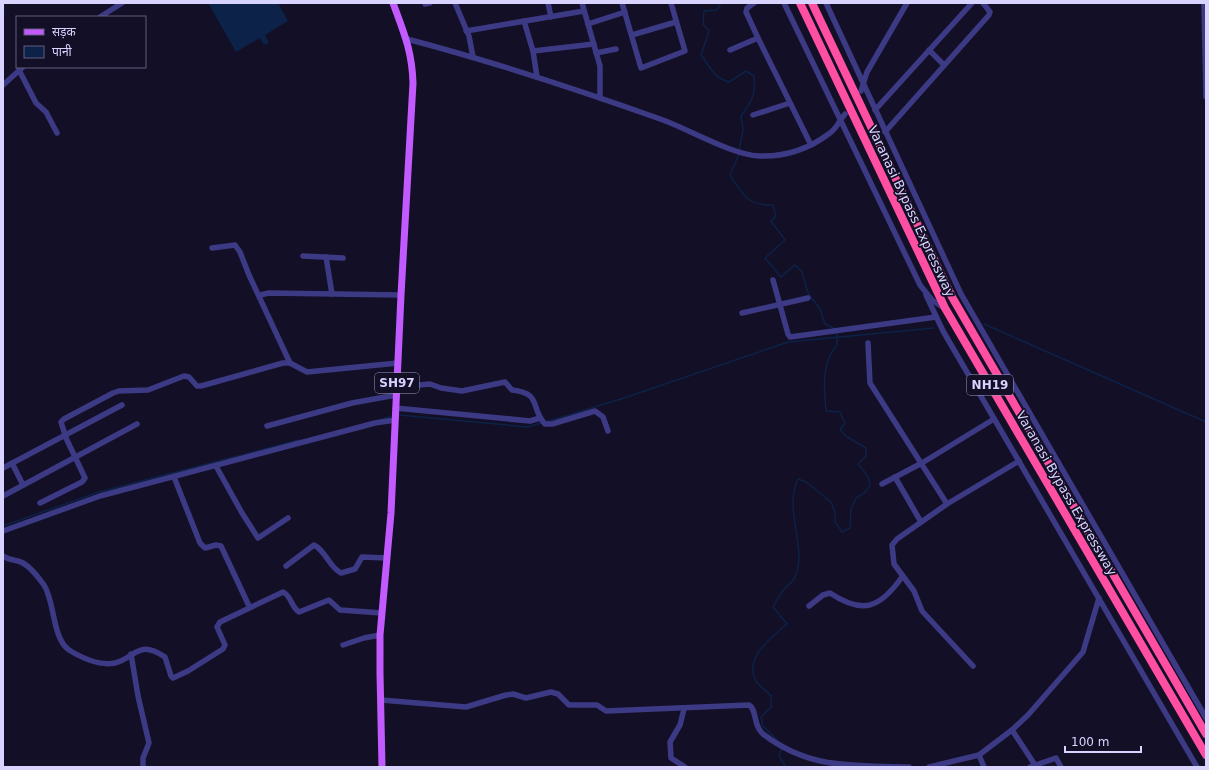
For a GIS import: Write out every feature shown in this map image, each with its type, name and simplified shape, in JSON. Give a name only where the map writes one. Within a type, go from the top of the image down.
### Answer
[{"type":"highway","name":"Varanasi Bypass Expressway","points":[[800,3],[945,308],[1206,755]]},
{"type":"highway","name":"Varanasi Bypass Expressway","points":[[812,3],[952,298],[1206,734]]},
{"type":"main road","name":"SH97","points":[[382,767],[380,635],[391,513],[413,83],[407,39],[393,3]]},
{"type":"street","points":[[102,16],[122,3]]},
{"type":"street","points":[[455,3],[466,31],[472,56]]},
{"type":"street","points":[[548,3],[551,17]]},
{"type":"street","points":[[582,3],[601,71],[600,98]]},
{"type":"street","points":[[622,3],[641,68],[685,51],[671,3]]},
{"type":"street","points":[[754,3],[749,6],[746,12],[811,145]]},
{"type":"street","points":[[784,3],[936,317],[1196,767]]},
{"type":"street","points":[[826,3],[864,81],[875,110],[961,294],[1206,718]]},
{"type":"street","points":[[861,91],[867,72],[907,3]]},
{"type":"street","points":[[875,110],[972,3]]},
{"type":"street","points":[[886,132],[989,15],[990,12],[983,3]]},
{"type":"street","points":[[1205,5],[1206,97]]},
{"type":"street","points":[[466,31],[584,11]]},
{"type":"street","points":[[588,24],[625,12]]},
{"type":"street","points":[[524,21],[533,51],[537,77]]},
{"type":"street","points":[[632,35],[676,22]]},
{"type":"street","points":[[730,50],[758,38]]},
{"type":"street","points":[[407,39],[472,56],[600,98],[683,127],[728,148],[757,156],[787,154],[811,145],[831,132],[845,114]]},
{"type":"street","points":[[533,51],[594,44]]},
{"type":"street","points":[[596,53],[616,49]]},
{"type":"street","points":[[929,50],[944,65]]},
{"type":"street","points":[[3,85],[21,68],[35,102],[44,110],[57,133]]},
{"type":"street","points":[[753,115],[790,104]]},
{"type":"street","points":[[212,248],[230,245],[237,247],[290,363]]},
{"type":"street","points":[[302,256],[343,258]]},
{"type":"street","points":[[326,257],[332,294]]},
{"type":"street","points":[[773,280],[790,337],[936,317]]},
{"type":"street","points":[[260,295],[269,293],[401,295]]},
{"type":"street","points":[[926,295],[945,308]]},
{"type":"street","points":[[742,313],[808,298]]},
{"type":"street","points":[[868,343],[870,383],[947,504]]},
{"type":"street","points":[[40,503],[84,480],[85,474],[61,425],[64,418],[119,391],[148,390],[184,376],[189,377],[198,386],[283,363],[290,363],[307,372],[398,362]]},
{"type":"street","points":[[397,387],[430,384],[440,388],[462,391],[506,382],[512,390],[527,393],[536,405],[540,418],[545,424],[552,424],[595,411],[603,417],[608,431]]},
{"type":"street","points":[[268,426],[352,403],[396,395]]},
{"type":"street","points":[[3,468],[122,405]]},
{"type":"street","points":[[396,408],[530,421],[540,418]]},
{"type":"street","points":[[882,484],[922,463],[994,419]]},
{"type":"street","points":[[3,531],[100,496],[375,423],[395,420]]},
{"type":"street","points":[[3,496],[137,424]]},
{"type":"street","points":[[974,666],[922,611],[914,591],[902,577],[894,564],[892,545],[897,539],[947,504],[1019,461]]},
{"type":"street","points":[[12,463],[23,485]]},
{"type":"street","points":[[216,466],[242,513],[258,538],[288,518]]},
{"type":"street","points":[[174,477],[200,543],[205,548],[216,545],[221,546],[250,606]]},
{"type":"street","points":[[895,477],[921,522]]},
{"type":"street","points":[[286,566],[314,545],[319,548],[336,571],[341,573],[354,569],[362,557],[387,558]]},
{"type":"street","points":[[3,556],[10,560],[24,563],[44,585],[61,641],[68,649],[80,656],[101,663],[115,663],[142,649],[161,654],[167,659],[172,677],[179,676],[223,650],[225,645],[218,624],[250,606],[283,592],[287,593],[295,609],[299,612],[329,600],[340,610],[382,613]]},
{"type":"street","points":[[809,606],[823,595],[830,594],[850,605],[859,607],[871,605],[887,596],[902,577]]},
{"type":"street","points":[[929,767],[980,755],[1012,730],[1045,697],[1083,652],[1099,598]]},
{"type":"street","points":[[343,645],[364,638],[380,635]]},
{"type":"street","points":[[131,654],[138,696],[149,743],[143,758],[143,767]]},
{"type":"street","points":[[381,700],[466,707],[506,695],[513,694],[526,698],[552,692],[558,694],[569,705],[596,705],[606,711],[684,709],[749,705],[753,708],[756,724],[761,732],[797,754],[831,764],[909,767]]},
{"type":"street","points":[[684,709],[680,725],[669,745],[671,758],[685,767]]},
{"type":"street","points":[[1012,730],[1032,766],[1056,758],[1061,767]]},
{"type":"street","points":[[980,755],[984,767]]},
{"type":"water","points":[[208,3],[278,3],[288,21],[265,35],[269,43],[264,45],[260,38],[236,52]]},
{"type":"waterway","points":[[3,24],[4,3]]},
{"type":"waterway","points":[[721,3],[717,10],[704,11],[703,24],[709,31],[701,55],[712,71],[723,80],[729,82],[746,71],[754,76],[754,93],[741,116],[743,130],[739,150]]},
{"type":"waterway","points":[[739,154],[730,175],[747,198],[758,204],[773,205],[776,216],[771,221],[785,240],[765,258],[781,277],[795,265],[802,272],[808,293],[820,309],[825,324],[835,329]]},
{"type":"waterway","points":[[984,324],[1206,422]]},
{"type":"waterway","points":[[546,422],[627,397],[788,342],[934,328]]},
{"type":"waterway","points":[[780,743],[763,726],[761,717],[771,707],[771,696],[756,681],[753,672],[753,664],[761,649],[787,624],[773,607],[786,587],[794,579],[798,566],[799,554],[793,504],[794,491],[798,479],[806,482],[831,502],[835,512],[835,522],[842,532],[850,528],[851,509],[856,498],[867,491],[870,483],[866,474],[858,464],[866,456],[866,448],[847,437],[840,430],[845,423],[840,412],[826,411],[824,385],[826,368],[828,360],[837,345],[837,333]]},
{"type":"waterway","points":[[399,415],[528,427],[541,423]]},
{"type":"waterway","points":[[379,420],[392,416]]},
{"type":"waterway","points":[[3,526],[99,492],[299,440]]},
{"type":"waterway","points":[[782,747],[779,756],[786,767]]}]
